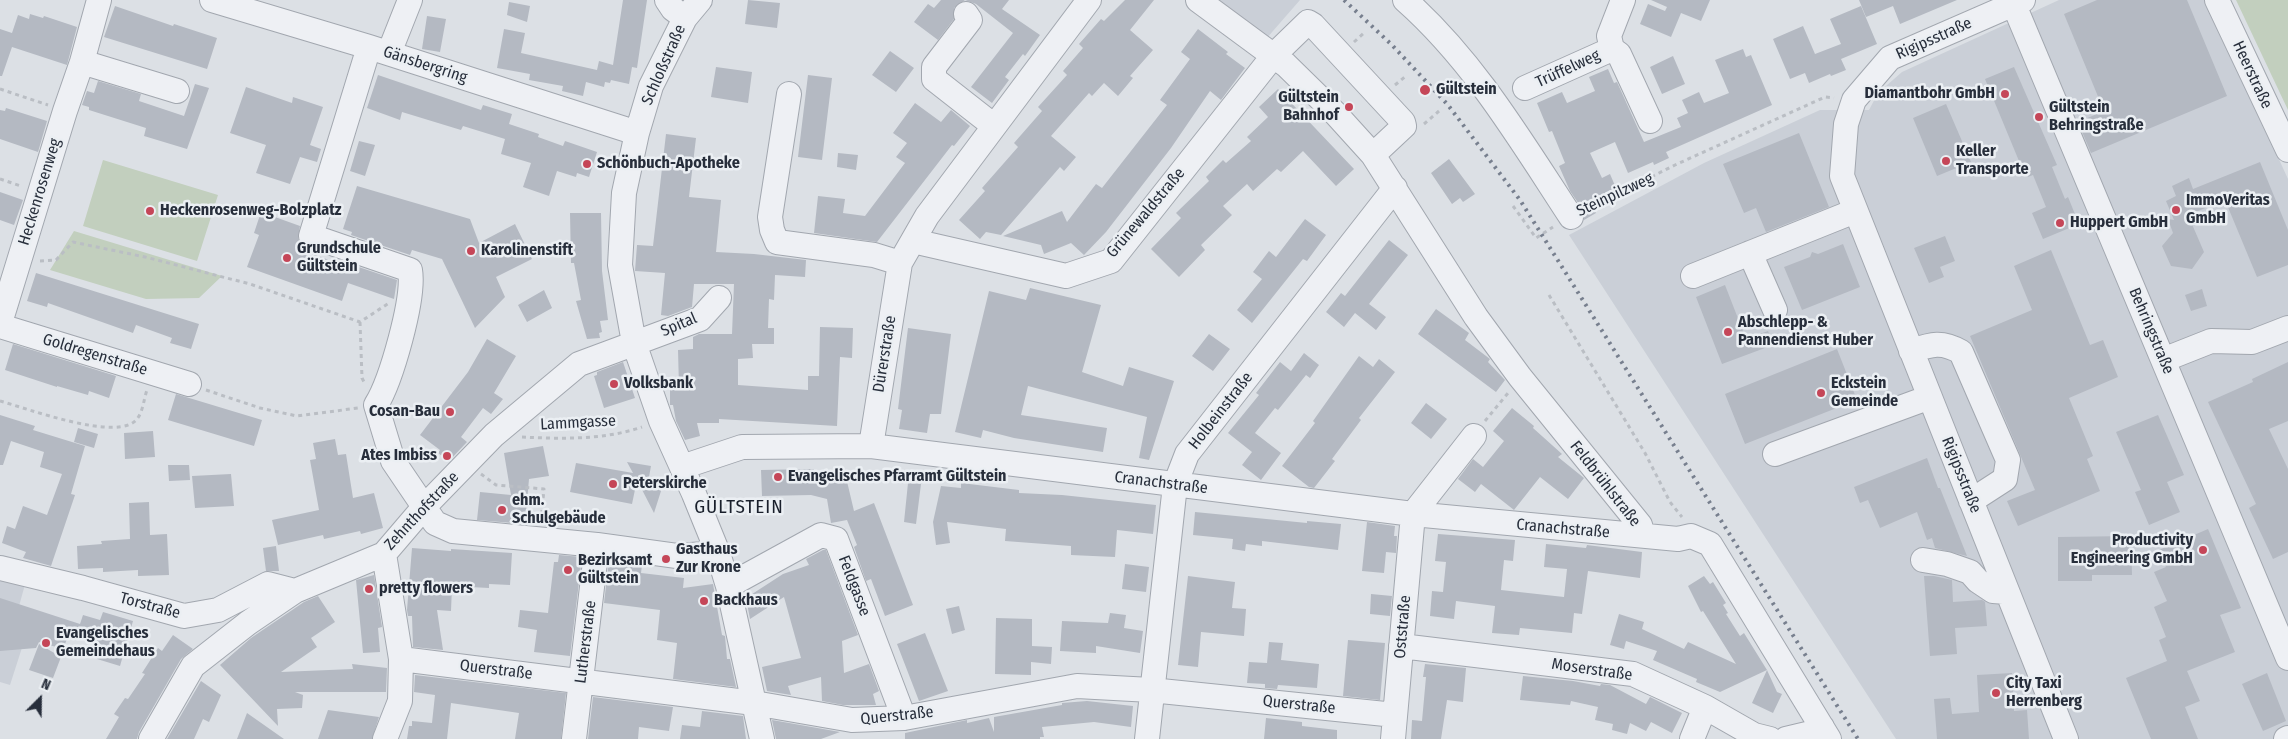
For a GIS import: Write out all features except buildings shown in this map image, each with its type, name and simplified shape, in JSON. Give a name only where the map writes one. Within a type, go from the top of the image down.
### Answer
[{"type":"street","name":"Heckenrosenweg","points":[[0,324],[65,110],[82,62],[99,0]]},
{"type":"street","name":"Gänsbergring","points":[[212,0],[237,3],[637,133]]},
{"type":"street","points":[[410,0],[379,50],[311,236],[410,270],[412,283],[408,309],[384,393],[376,405],[393,461],[435,523],[454,531],[597,545],[677,556],[718,553]]},
{"type":"street","points":[[668,0],[673,9],[684,18]]},
{"type":"street","name":"Schloßstraße","points":[[700,0],[684,18],[651,86],[637,133],[624,193],[620,265],[634,343],[661,421],[718,553],[728,586],[762,739]]},
{"type":"street","name":"Dürerstraße","points":[[870,446],[900,263],[927,216],[1088,0]]},
{"type":"street","name":"Feldbrühlstraße","points":[[1198,0],[1274,55],[1322,100],[1373,155],[1476,317],[1520,377],[1640,525],[1643,536],[1678,539],[1691,536]]},
{"type":"street","name":"Steinpilzweg","points":[[1405,0],[1450,47],[1512,124],[1571,217]]},
{"type":"street","name":"Trüffelweg","points":[[1623,0],[1609,36],[1612,49],[1619,54],[1650,121]]},
{"type":"street","name":"Heerstraße","points":[[2217,0],[2288,150]]},
{"type":"street","name":"Rigipsstraße","points":[[2016,1],[1890,58],[1854,100],[1846,124],[1842,176],[2066,739]]},
{"type":"street","name":"Behringstraße","points":[[2016,1],[2163,360],[2288,658]]},
{"type":"street","points":[[966,14],[970,20],[934,67],[934,79],[994,126]]},
{"type":"street","name":"Grünewaldstraße","points":[[913,241],[1066,276],[1111,261],[1274,55],[1308,22],[1313,25],[1403,122],[1404,126],[1373,155]]},
{"type":"street","name":"Trüffelweg","points":[[1525,88],[1612,49]]},
{"type":"street","points":[[82,62],[177,91]]},
{"type":"street","points":[[789,94],[770,217],[772,230],[777,242],[874,255],[900,263]]},
{"type":"street","name":"Holbeinstraße","points":[[1147,739],[1175,486],[1187,454],[1395,188]]},
{"type":"street","points":[[1693,276],[1855,211]]},
{"type":"street","points":[[1750,253],[1775,310]]},
{"type":"street","name":"Spital","points":[[634,343],[700,319],[719,298]]},
{"type":"street","name":"Goldregenstraße","points":[[0,324],[189,384]]},
{"type":"street","points":[[2163,360],[2211,341],[2252,342],[2288,328]]},
{"type":"street","name":"Zehnthofstraße","points":[[151,739],[193,666],[248,623],[295,591],[384,554],[425,506],[494,435],[579,364],[634,343]]},
{"type":"street","points":[[1911,351],[1929,345],[1948,344],[1961,352],[2008,460],[2005,479],[1971,501]]},
{"type":"street","points":[[1775,454],[1930,397]]},
{"type":"street","points":[[1413,514],[1474,436]]},
{"type":"street","name":"Cranachstraße","points":[[682,467],[742,447],[870,446],[1175,486],[1413,514],[1643,536]]},
{"type":"street","name":"Oststraße","points":[[1393,739],[1413,514]]},
{"type":"street","name":"Feldgasse","points":[[728,586],[821,535],[836,539],[904,718]]},
{"type":"street","points":[[1691,536],[1710,544],[1826,733],[1807,734],[1786,739]]},
{"type":"street","name":"Lutherstraße","points":[[574,739],[597,545]]},
{"type":"street","points":[[384,554],[401,659],[400,701],[385,739]]},
{"type":"street","points":[[1922,560],[1947,564],[1970,572],[1978,581],[1993,591],[2007,592]]},
{"type":"street","name":"Torstraße","points":[[0,568],[83,588],[184,616],[218,610],[268,584],[295,591]]},
{"type":"street","name":"Moserstraße","points":[[1401,646],[1633,674],[1705,707],[1754,734],[1770,739]]},
{"type":"street","name":"Querstraße","points":[[401,659],[582,680],[754,703],[852,720],[904,718],[1077,686],[1151,690],[1395,715]]},
{"type":"street","points":[[1692,739],[1705,707]]},
{"type":"path","points":[[1356,40],[1364,33]]},
{"type":"path","points":[[1396,84],[1406,76]]},
{"type":"path","points":[[0,90],[65,110]]},
{"type":"path","name":"Steinpilzweg","points":[[1571,217],[1675,165],[1825,97],[1854,100]]},
{"type":"path","points":[[1514,206],[1536,238],[1544,233]]},
{"type":"path","points":[[19,262],[56,260],[73,242],[145,256],[250,284],[360,322]]},
{"type":"path","points":[[1549,295],[1645,453],[1670,502],[1687,523],[1691,536]]},
{"type":"path","points":[[360,322],[388,303],[408,309]]},
{"type":"path","points":[[189,384],[260,408],[298,416],[376,405],[362,378],[360,322]]},
{"type":"path","points":[[0,400],[91,427],[127,427],[138,419],[152,373]]},
{"type":"path","points":[[1474,436],[1520,377]]},
{"type":"path","name":"Lammgasse","points":[[494,435],[555,439],[623,433],[661,421]]},
{"type":"path","points":[[467,462],[496,485],[544,489],[539,539]]},
{"type":"shaded area","points":[[1213,0],[1300,0],[1266,39]]},
{"type":"shaded area","points":[[2059,0],[2206,0],[2288,179],[2288,739],[1896,739],[1569,235],[1704,163],[1820,110],[1869,110],[1878,93],[1902,72]]},
{"type":"shaded area","points":[[0,573],[26,581],[14,624],[28,629],[10,685],[0,682]]},
{"type":"green space","points":[[2236,0],[2288,0],[2288,110]]},
{"type":"green space","name":"Heckenrosenweg-Bolzplatz","points":[[103,160],[218,195],[197,261],[83,226]]},
{"type":"green space","points":[[74,231],[222,276],[199,298],[146,299],[50,270]]},
{"type":"railway","points":[[1344,0],[1392,45],[1448,105],[1520,200],[1858,739]]},
{"type":"place","name":"Gültstein","points":[[1425,90]]},
{"type":"place","name":"Diamantbohr GmbH","points":[[2005,94]]},
{"type":"place","name":"Gültstein Bahnhof","points":[[1349,107]]},
{"type":"place","name":"Gültstein Behringstraße","points":[[2039,117]]},
{"type":"place","name":"Keller Transporte","points":[[1946,161]]},
{"type":"place","name":"Schönbuch-Apotheke","points":[[587,164]]},
{"type":"place","name":"ImmoVeritas GmbH","points":[[2176,210]]},
{"type":"place","name":"Heckenrosenweg-Bolzplatz","points":[[150,211]]},
{"type":"place","name":"Huppert GmbH","points":[[2060,223]]},
{"type":"place","name":"Karolinenstift","points":[[471,251]]},
{"type":"place","name":"Grundschule Gültstein","points":[[287,258]]},
{"type":"place","name":"Abschlepp- & Pannendienst Huber","points":[[1728,332]]},
{"type":"place","name":"Volksbank","points":[[614,384]]},
{"type":"place","name":"Eckstein Gemeinde","points":[[1821,393]]},
{"type":"place","name":"Cosan-Bau","points":[[450,412]]},
{"type":"place","name":"Ates Imbiss","points":[[447,456]]},
{"type":"place","name":"Evangelisches Pfarramt Gültstein","points":[[778,477]]},
{"type":"place","name":"Peterskirche","points":[[613,484]]},
{"type":"place","name":"ehm. Schulgebäude","points":[[502,510]]},
{"type":"place","name":"Productivity Engineering GmbH","points":[[2203,550]]},
{"type":"place","name":"Gasthaus Zur Krone","points":[[666,559]]},
{"type":"place","name":"Bezirksamt Gültstein","points":[[568,570]]},
{"type":"place","name":"pretty flowers","points":[[369,589]]},
{"type":"place","name":"Backhaus","points":[[704,601]]},
{"type":"place","name":"Evangelisches Gemeindehaus","points":[[46,643]]},
{"type":"place","name":"City Taxi Herrenberg","points":[[1996,693]]},
{"type":"district","name":"GÜLTSTEIN","points":[[739,508]]}]
